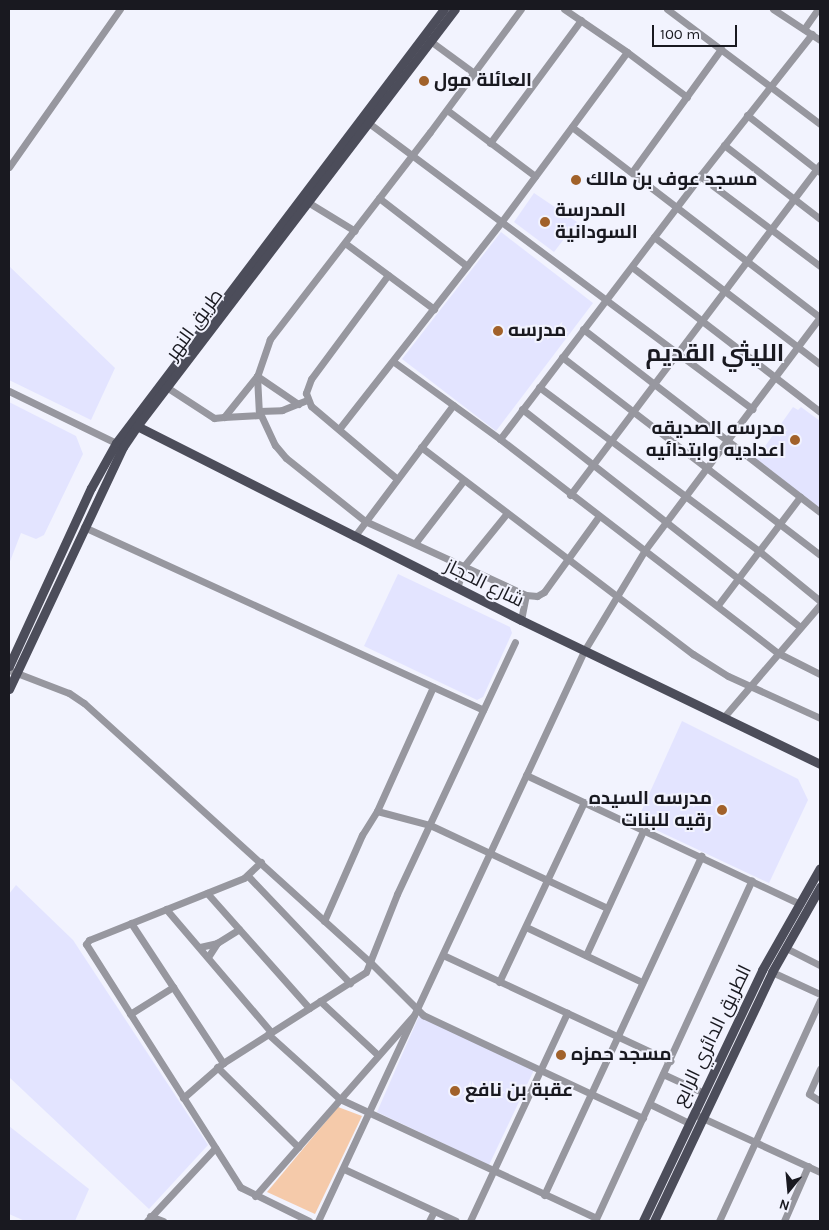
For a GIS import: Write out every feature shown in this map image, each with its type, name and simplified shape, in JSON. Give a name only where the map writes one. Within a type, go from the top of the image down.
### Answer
[{"type":"main road","name":"طريق النهر","points":[[9,666],[91,488],[116,443],[444,9]]},
{"type":"main road","name":"طريق النهر","points":[[9,689],[12,671],[123,447],[366,121],[455,9]]},
{"type":"main road","name":"شارع الحجاز","points":[[137,426],[521,620],[820,764]]},
{"type":"main road","name":"الطريق الدائري الرابع","points":[[643,1221],[762,970],[820,868]]},
{"type":"main road","name":"الطريق الدائري الرابع","points":[[654,1221],[772,972],[820,887]]},
{"type":"street","points":[[9,167],[120,9]]},
{"type":"street","points":[[224,417],[257,376],[270,339],[346,243],[521,9]]},
{"type":"street","points":[[564,9],[627,52],[687,97]]},
{"type":"street","points":[[668,9],[820,124]]},
{"type":"street","points":[[773,9],[820,40]]},
{"type":"street","points":[[804,29],[818,9]]},
{"type":"street","points":[[490,143],[581,20]]},
{"type":"street","points":[[500,439],[632,267],[676,206],[812,34]]},
{"type":"street","points":[[429,40],[474,73]]},
{"type":"street","points":[[632,172],[721,49]]},
{"type":"street","points":[[339,429],[394,362],[502,221],[627,52]]},
{"type":"street","points":[[447,110],[535,176]]},
{"type":"street","points":[[570,495],[703,321],[745,260],[793,198],[819,169],[747,116]]},
{"type":"street","points":[[366,121],[413,154],[752,409]]},
{"type":"street","points":[[318,1221],[344,1169],[584,651],[645,550],[820,317],[572,127]]},
{"type":"street","points":[[724,145],[820,219]]},
{"type":"street","points":[[700,176],[820,266]]},
{"type":"street","points":[[379,198],[467,266]]},
{"type":"street","points":[[306,201],[355,231]]},
{"type":"street","points":[[654,237],[820,364]]},
{"type":"street","points":[[346,243],[434,309]]},
{"type":"street","points":[[632,267],[820,412]]},
{"type":"street","points":[[307,400],[311,380],[388,276]]},
{"type":"street","points":[[583,329],[653,386],[820,512]]},
{"type":"street","points":[[562,357],[820,555]]},
{"type":"street","points":[[394,362],[500,439],[570,495],[718,605],[778,653],[820,673]]},
{"type":"street","points":[[257,376],[298,404]]},
{"type":"street","points":[[257,376],[259,413],[286,458],[365,521],[416,542],[526,595],[541,595],[599,516]]},
{"type":"street","points":[[539,387],[759,551],[820,603],[752,686],[723,718]]},
{"type":"street","points":[[168,388],[211,416],[224,417],[282,410],[307,400]]},
{"type":"street","points":[[9,391],[116,443]]},
{"type":"street","points":[[307,400],[396,478]]},
{"type":"street","points":[[354,537],[396,478],[453,405]]},
{"type":"street","points":[[522,410],[800,627]]},
{"type":"street","points":[[421,447],[616,597],[711,666],[820,718]]},
{"type":"street","points":[[416,542],[464,480]]},
{"type":"street","points":[[718,605],[800,497]]},
{"type":"street","points":[[457,588],[464,566],[506,512]]},
{"type":"street","points":[[84,527],[483,710]]},
{"type":"street","points":[[521,620],[526,595]]},
{"type":"street","points":[[183,1098],[220,1065],[362,976],[370,963],[397,894],[515,642]]},
{"type":"street","points":[[12,671],[69,693],[84,703],[261,862],[418,1010],[643,1118]]},
{"type":"street","points":[[324,920],[362,835],[377,810],[433,687]]},
{"type":"street","points":[[526,775],[800,904]]},
{"type":"street","points":[[499,982],[584,802]]},
{"type":"street","points":[[377,810],[430,824],[607,908]]},
{"type":"street","points":[[586,955],[644,829]]},
{"type":"street","points":[[544,1194],[701,856]]},
{"type":"street","points":[[261,862],[248,876],[89,940],[86,944],[240,1187],[309,1221]]},
{"type":"street","points":[[248,876],[350,983]]},
{"type":"street","points":[[166,909],[200,947],[269,1033],[340,1099],[596,1220],[752,880]]},
{"type":"street","points":[[207,893],[309,1008]]},
{"type":"street","points":[[132,923],[220,1065],[298,1146]]},
{"type":"street","points":[[526,927],[642,982]]},
{"type":"street","points":[[200,947],[216,943],[238,929]]},
{"type":"street","points":[[208,957],[216,943]]},
{"type":"street","points":[[786,948],[820,965]]},
{"type":"street","points":[[443,955],[670,1061]]},
{"type":"street","points":[[772,972],[820,994]]},
{"type":"street","points":[[130,1014],[173,987]]},
{"type":"street","points":[[718,1221],[820,1000]]},
{"type":"street","points":[[320,1001],[378,1055]]},
{"type":"street","points":[[255,1196],[418,1010]]},
{"type":"street","points":[[470,1221],[567,1013]]},
{"type":"street","points":[[820,1069],[809,1094],[820,1101]]},
{"type":"street","points":[[664,1074],[704,1093]]},
{"type":"street","points":[[650,1104],[690,1123]]},
{"type":"street","points":[[694,1114],[820,1172]]},
{"type":"street","points":[[149,1218],[215,1148]]},
{"type":"street","points":[[784,1221],[808,1166]]},
{"type":"street","points":[[344,1169],[456,1221]]},
{"type":"street","points":[[429,1221],[434,1211]]},
{"type":"street","points":[[149,1218],[163,1221]]},
{"type":"shaded area","name":"المدرسة السودانية","points":[[534,193],[577,222],[554,252],[514,222]]},
{"type":"shaded area","name":"مدرسه","points":[[501,232],[593,303],[496,431],[402,359]]},
{"type":"shaded area","points":[[9,266],[115,368],[91,420],[9,380]]},
{"type":"shaded area","points":[[9,402],[76,436],[83,454],[44,535],[36,539],[21,533],[9,564]]},
{"type":"shaded area","name":"مدرسه الصديقه اعداديه وابتدائيه","points":[[793,407],[798,410],[801,407],[820,421],[820,508],[756,459]]},
{"type":"shaded area","points":[[398,574],[510,627],[512,633],[483,697],[477,700],[364,646]]},
{"type":"shaded area","name":"مدرسه السيده رقيه للبنات","points":[[682,721],[798,779],[808,800],[769,883],[637,821]]},
{"type":"shaded area","points":[[16,885],[73,940],[208,1145],[149,1209],[9,1077],[9,894]]},
{"type":"shaded area","name":"عقبة بن نافع","points":[[419,1016],[534,1070],[489,1165],[377,1112]]},
{"type":"shaded area","points":[[338,1107],[362,1116],[315,1214],[267,1192]]},
{"type":"shaded area","points":[[9,1126],[89,1189],[75,1221],[25,1221],[9,1214]]},
{"type":"place","name":"العائلة مول","points":[[424,81]]},
{"type":"place","name":"مسجد عوف بن مالك","points":[[576,180]]},
{"type":"place","name":"المدرسة السودانية","points":[[545,222]]},
{"type":"place","name":"مدرسه","points":[[498,331]]},
{"type":"place","name":"مدرسه الصديقه اعداديه وابتدائيه","points":[[795,440]]},
{"type":"place","name":"مدرسه السيده رقيه للبنات","points":[[722,810]]},
{"type":"place","name":"مسجد حمزه","points":[[561,1055]]},
{"type":"place","name":"عقبة بن نافع","points":[[455,1091]]},
{"type":"district","name":"الليثي القديم","points":[[715,354]]}]
